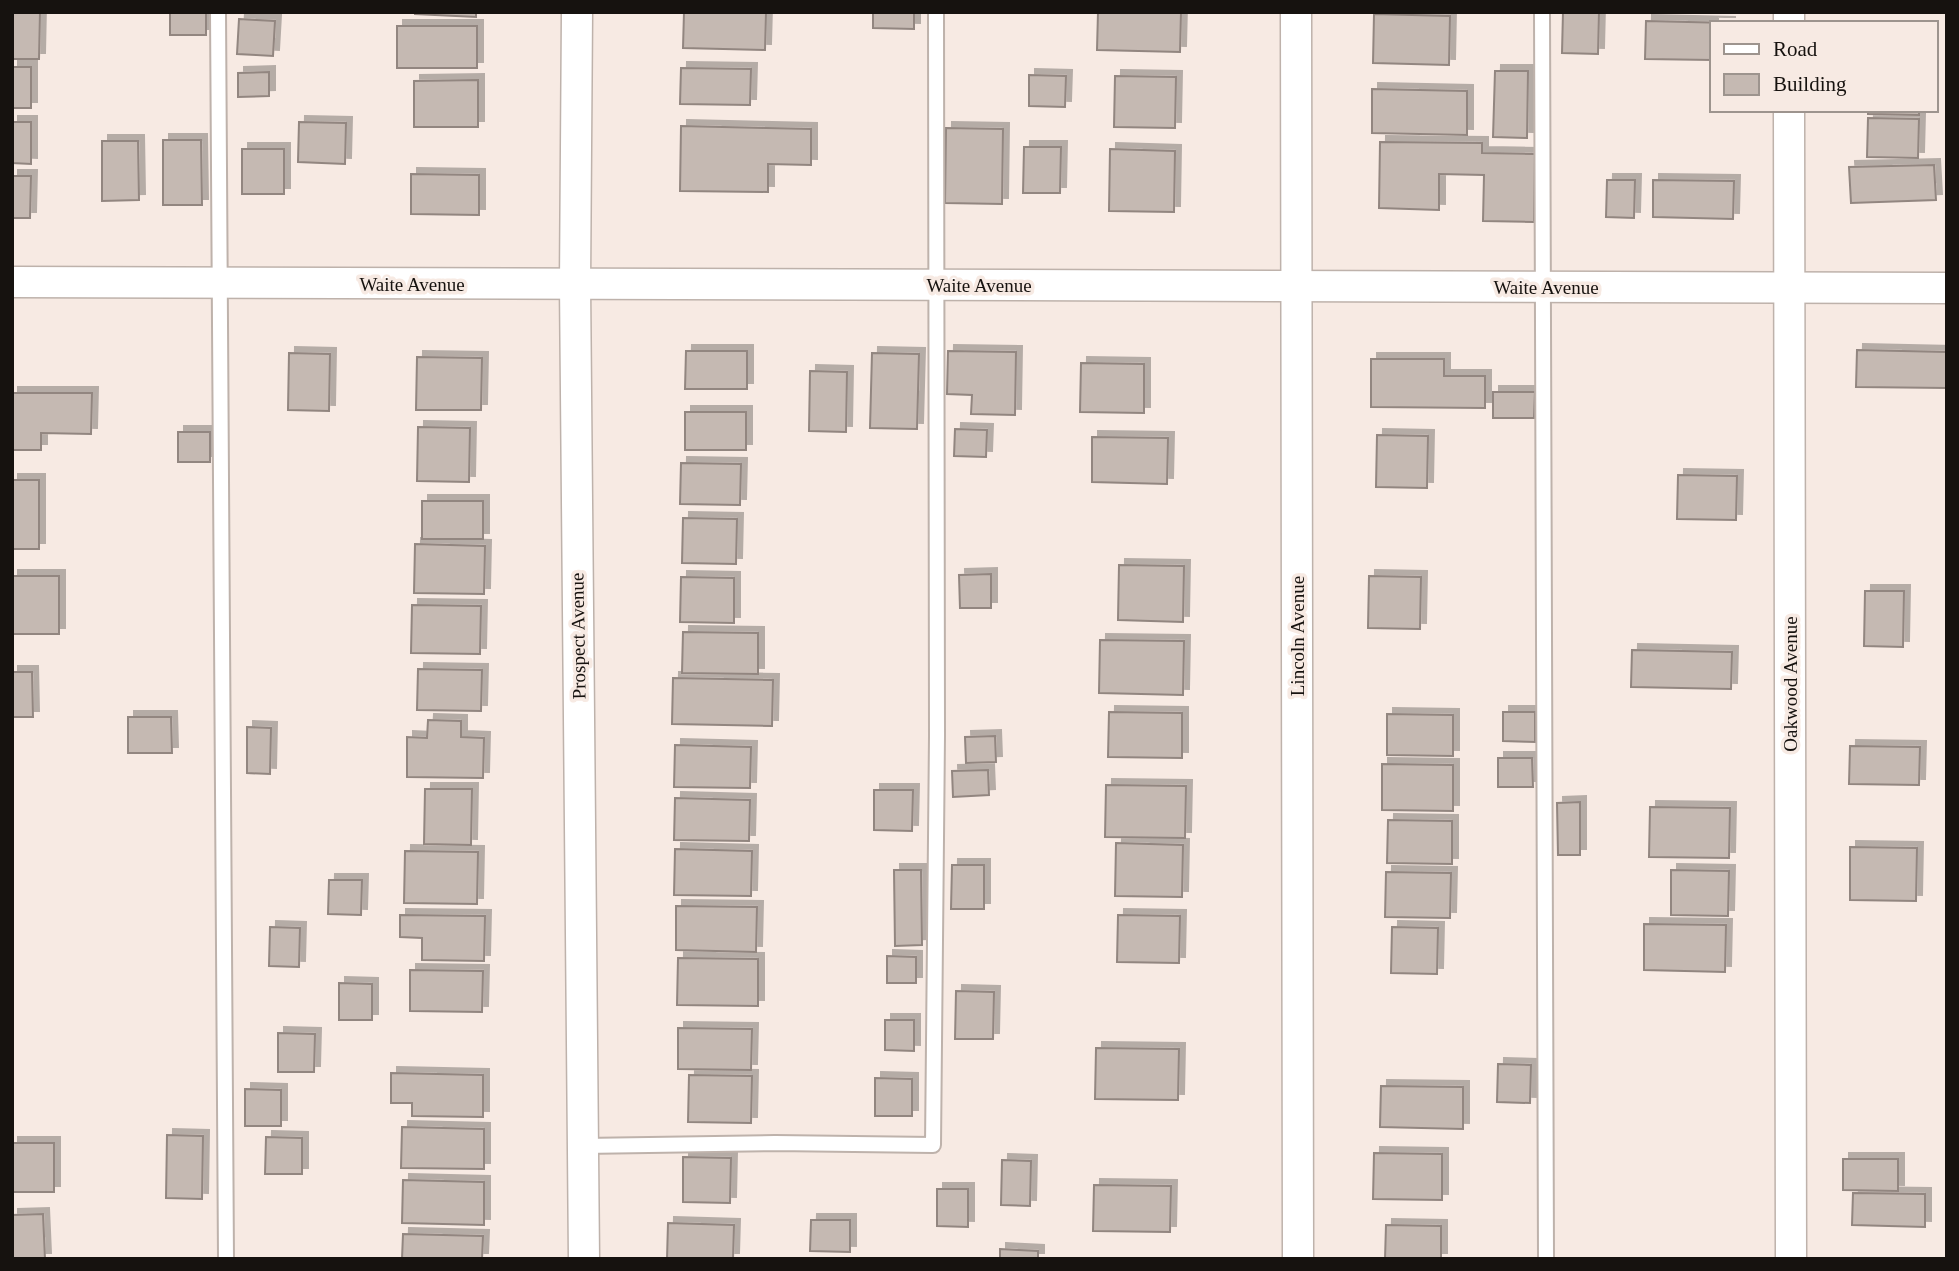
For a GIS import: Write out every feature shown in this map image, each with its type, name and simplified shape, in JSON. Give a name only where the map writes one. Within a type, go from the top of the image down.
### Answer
[{"type":"street","name":"Prospect Avenue","points":[[577,12],[575,284],[583,1259]]},
{"type":"street","name":"Lincoln Avenue","points":[[1296,12],[1298,1259]]},
{"type":"street","name":"Oakwood Avenue","points":[[1789,112],[1791,1259]]},
{"type":"street","name":"Waite Avenue","points":[[12,282],[1947,288]]},
{"type":"lane","points":[[219,12],[226,1259]]},
{"type":"lane","points":[[583,1146],[775,1143],[933,1145],[937,750],[936,12]]},
{"type":"lane","points":[[1542,12],[1546,1259]]},
{"type":"building","points":[[12,12],[40,12],[39,59],[12,59]]},
{"type":"building","points":[[170,12],[206,12],[206,35],[170,35]]},
{"type":"building","points":[[476,12],[476,17],[415,14]]},
{"type":"building","points":[[684,12],[766,13],[765,50],[683,48]]},
{"type":"building","points":[[873,12],[914,12],[914,29],[873,28]]},
{"type":"building","points":[[1098,12],[1181,12],[1180,52],[1097,50]]},
{"type":"building","points":[[1563,12],[1599,12],[1598,54],[1562,53]]},
{"type":"building","points":[[1374,14],[1450,16],[1449,65],[1373,63]]},
{"type":"building","points":[[239,19],[275,21],[273,56],[237,54]]},
{"type":"building","points":[[1646,21],[1710,23],[1710,60],[1645,59]]},
{"type":"building","points":[[397,26],[477,26],[477,68],[397,68]]},
{"type":"building","points":[[12,67],[31,67],[31,108],[12,108]]},
{"type":"building","points":[[681,68],[751,69],[750,105],[680,104]]},
{"type":"building","points":[[1495,71],[1528,71],[1527,138],[1493,137]]},
{"type":"building","points":[[269,72],[269,96],[238,97],[238,73]]},
{"type":"building","points":[[1029,75],[1066,76],[1065,107],[1029,106]]},
{"type":"building","points":[[1115,76],[1176,77],[1175,128],[1114,127]]},
{"type":"building","points":[[478,80],[478,127],[414,127],[414,81]]},
{"type":"building","points":[[1372,89],[1467,91],[1467,135],[1372,133]]},
{"type":"building","points":[[1868,112],[1919,112],[1919,115]]},
{"type":"building","points":[[1868,118],[1919,119],[1918,158],[1867,157]]},
{"type":"building","points":[[12,122],[31,122],[31,164],[12,163]]},
{"type":"building","points":[[299,122],[346,123],[345,164],[298,162]]},
{"type":"building","points":[[681,126],[811,129],[811,165],[768,164],[768,192],[680,191]]},
{"type":"building","points":[[946,128],[1003,129],[1002,204],[945,203]]},
{"type":"building","points":[[163,140],[201,140],[202,205],[163,205]]},
{"type":"building","points":[[102,141],[138,141],[139,200],[102,201]]},
{"type":"building","points":[[1380,142],[1482,143],[1482,153],[1535,154],[1534,222],[1483,221],[1484,175],[1439,174],[1439,210],[1379,208]]},
{"type":"building","points":[[1024,147],[1061,147],[1060,193],[1023,193]]},
{"type":"building","points":[[242,149],[284,149],[284,194],[242,194]]},
{"type":"building","points":[[1110,149],[1175,151],[1174,212],[1109,211]]},
{"type":"building","points":[[1934,165],[1936,200],[1851,203],[1849,167]]},
{"type":"building","points":[[411,174],[479,175],[479,215],[411,214]]},
{"type":"building","points":[[12,176],[31,176],[30,218],[12,218]]},
{"type":"building","points":[[1607,180],[1635,180],[1634,218],[1606,217]]},
{"type":"building","points":[[1653,180],[1734,181],[1733,219],[1653,217]]},
{"type":"building","points":[[1857,350],[1947,352],[1947,388],[1856,387]]},
{"type":"building","points":[[686,351],[747,351],[747,389],[685,389]]},
{"type":"building","points":[[948,351],[1016,352],[1015,415],[971,414],[972,395],[947,394]]},
{"type":"building","points":[[289,353],[330,354],[329,411],[288,410]]},
{"type":"building","points":[[872,353],[919,354],[917,429],[870,428]]},
{"type":"building","points":[[417,357],[482,358],[481,410],[416,410]]},
{"type":"building","points":[[1371,359],[1444,359],[1444,376],[1485,376],[1485,408],[1371,407]]},
{"type":"building","points":[[1081,363],[1144,364],[1144,413],[1080,412]]},
{"type":"building","points":[[810,371],[847,372],[846,432],[809,431]]},
{"type":"building","points":[[1493,392],[1535,392],[1534,418],[1493,418]]},
{"type":"building","points":[[12,393],[92,393],[91,434],[41,433],[41,450],[12,450]]},
{"type":"building","points":[[685,412],[746,412],[746,450],[685,450]]},
{"type":"building","points":[[418,427],[470,428],[469,482],[417,481]]},
{"type":"building","points":[[955,429],[987,430],[986,457],[954,456]]},
{"type":"building","points":[[178,432],[210,432],[210,462],[178,462]]},
{"type":"building","points":[[1377,435],[1428,436],[1427,488],[1376,487]]},
{"type":"building","points":[[1092,437],[1168,438],[1167,484],[1092,482]]},
{"type":"building","points":[[681,463],[741,464],[740,505],[680,504]]},
{"type":"building","points":[[1678,475],[1737,476],[1736,520],[1677,519]]},
{"type":"building","points":[[12,480],[39,480],[39,549],[12,549]]},
{"type":"building","points":[[422,501],[483,501],[483,539],[422,539]]},
{"type":"building","points":[[683,518],[737,519],[736,564],[682,563]]},
{"type":"building","points":[[415,544],[485,546],[484,594],[414,593]]},
{"type":"building","points":[[1119,565],[1184,566],[1183,622],[1118,620]]},
{"type":"building","points":[[991,574],[991,608],[960,608],[959,575]]},
{"type":"building","points":[[12,576],[59,576],[59,634],[12,634]]},
{"type":"building","points":[[1369,576],[1421,577],[1420,629],[1368,628]]},
{"type":"building","points":[[681,577],[734,578],[734,623],[680,622]]},
{"type":"building","points":[[1865,591],[1904,591],[1903,647],[1864,646]]},
{"type":"building","points":[[412,605],[481,606],[480,654],[411,653]]},
{"type":"building","points":[[683,632],[758,633],[758,674],[682,673]]},
{"type":"building","points":[[1100,640],[1184,641],[1183,695],[1099,693]]},
{"type":"building","points":[[1632,650],[1732,652],[1731,689],[1631,687]]},
{"type":"building","points":[[418,669],[482,670],[481,711],[417,710]]},
{"type":"building","points":[[12,672],[32,672],[33,717],[12,717]]},
{"type":"building","points":[[673,678],[773,680],[772,726],[672,724]]},
{"type":"building","points":[[1109,712],[1182,713],[1182,758],[1108,757]]},
{"type":"building","points":[[1503,712],[1535,712],[1535,742],[1503,741]]},
{"type":"building","points":[[1387,714],[1453,715],[1453,756],[1387,755]]},
{"type":"building","points":[[128,717],[171,717],[172,753],[128,753]]},
{"type":"building","points":[[428,720],[461,721],[461,737],[484,738],[483,778],[407,777],[407,737],[427,738]]},
{"type":"building","points":[[247,727],[271,728],[270,774],[247,773]]},
{"type":"building","points":[[995,736],[996,762],[966,763],[965,737]]},
{"type":"building","points":[[675,745],[751,747],[750,788],[674,787]]},
{"type":"building","points":[[1850,746],[1920,747],[1919,785],[1849,784]]},
{"type":"building","points":[[1498,758],[1532,758],[1533,787],[1498,787]]},
{"type":"building","points":[[1382,764],[1453,765],[1453,811],[1382,810]]},
{"type":"building","points":[[988,770],[989,795],[953,797],[952,771]]},
{"type":"building","points":[[1106,785],[1186,786],[1185,838],[1105,837]]},
{"type":"building","points":[[425,789],[472,789],[471,845],[424,844]]},
{"type":"building","points":[[874,790],[913,790],[912,831],[874,830]]},
{"type":"building","points":[[675,798],[750,800],[749,841],[674,840]]},
{"type":"building","points":[[1580,802],[1580,855],[1558,855],[1557,803]]},
{"type":"building","points":[[1650,807],[1730,808],[1729,858],[1649,857]]},
{"type":"building","points":[[1388,820],[1452,821],[1452,864],[1387,863]]},
{"type":"building","points":[[1116,843],[1183,845],[1182,897],[1115,896]]},
{"type":"building","points":[[1850,847],[1917,848],[1916,901],[1850,900]]},
{"type":"building","points":[[675,849],[752,851],[751,896],[674,895]]},
{"type":"building","points":[[405,851],[478,852],[477,904],[404,903]]},
{"type":"building","points":[[952,865],[984,865],[984,909],[951,909]]},
{"type":"building","points":[[894,870],[921,870],[922,945],[895,946]]},
{"type":"building","points":[[1671,870],[1729,871],[1728,916],[1671,915]]},
{"type":"building","points":[[1386,872],[1451,873],[1450,918],[1385,917]]},
{"type":"building","points":[[329,880],[362,880],[361,915],[328,914]]},
{"type":"building","points":[[676,906],[757,907],[756,952],[676,950]]},
{"type":"building","points":[[400,915],[485,916],[484,961],[422,960],[422,938],[400,937]]},
{"type":"building","points":[[1118,915],[1180,916],[1179,963],[1117,962]]},
{"type":"building","points":[[1644,924],[1726,925],[1725,972],[1644,970]]},
{"type":"building","points":[[270,927],[300,928],[299,967],[269,966]]},
{"type":"building","points":[[1392,927],[1438,928],[1437,974],[1391,973]]},
{"type":"building","points":[[887,956],[916,957],[916,983],[887,983]]},
{"type":"building","points":[[678,958],[758,959],[758,1006],[677,1005]]},
{"type":"building","points":[[410,970],[483,971],[482,1012],[410,1011]]},
{"type":"building","points":[[339,983],[372,984],[372,1020],[339,1020]]},
{"type":"building","points":[[956,991],[994,992],[993,1039],[955,1039]]},
{"type":"building","points":[[885,1020],[914,1020],[914,1051],[885,1050]]},
{"type":"building","points":[[678,1028],[752,1029],[751,1070],[678,1069]]},
{"type":"building","points":[[278,1033],[315,1034],[314,1072],[278,1072]]},
{"type":"building","points":[[1096,1048],[1179,1049],[1178,1100],[1095,1099]]},
{"type":"building","points":[[1498,1064],[1531,1065],[1530,1103],[1497,1102]]},
{"type":"building","points":[[391,1073],[483,1075],[483,1117],[412,1116],[412,1103],[391,1103]]},
{"type":"building","points":[[689,1075],[752,1076],[751,1123],[688,1122]]},
{"type":"building","points":[[875,1078],[912,1079],[912,1116],[875,1116]]},
{"type":"building","points":[[1381,1086],[1463,1087],[1463,1129],[1380,1127]]},
{"type":"building","points":[[245,1089],[281,1090],[281,1126],[245,1126]]},
{"type":"building","points":[[402,1127],[484,1129],[484,1169],[401,1168]]},
{"type":"building","points":[[167,1135],[203,1136],[202,1199],[166,1198]]},
{"type":"building","points":[[266,1137],[302,1138],[302,1174],[265,1174]]},
{"type":"building","points":[[12,1143],[54,1143],[54,1192],[12,1192]]},
{"type":"building","points":[[1374,1153],[1442,1154],[1442,1200],[1373,1199]]},
{"type":"building","points":[[683,1157],[731,1158],[730,1203],[683,1202]]},
{"type":"building","points":[[1843,1159],[1898,1159],[1898,1191],[1843,1190]]},
{"type":"building","points":[[1002,1160],[1031,1161],[1030,1206],[1001,1205]]},
{"type":"building","points":[[403,1180],[484,1182],[484,1225],[402,1223]]},
{"type":"building","points":[[1094,1185],[1171,1186],[1170,1232],[1093,1231]]},
{"type":"building","points":[[937,1189],[968,1189],[968,1227],[937,1226]]},
{"type":"building","points":[[1853,1193],[1925,1194],[1925,1227],[1852,1225]]},
{"type":"building","points":[[43,1214],[45,1259],[12,1259],[12,1215]]},
{"type":"building","points":[[811,1220],[850,1220],[850,1252],[810,1251]]},
{"type":"building","points":[[668,1223],[734,1225],[733,1259],[667,1259]]},
{"type":"building","points":[[1386,1225],[1441,1226],[1441,1259],[1385,1259]]},
{"type":"building","points":[[403,1234],[483,1236],[482,1259],[402,1259]]},
{"type":"building","points":[[1000,1249],[1038,1251],[1038,1259],[1000,1259]]}]
